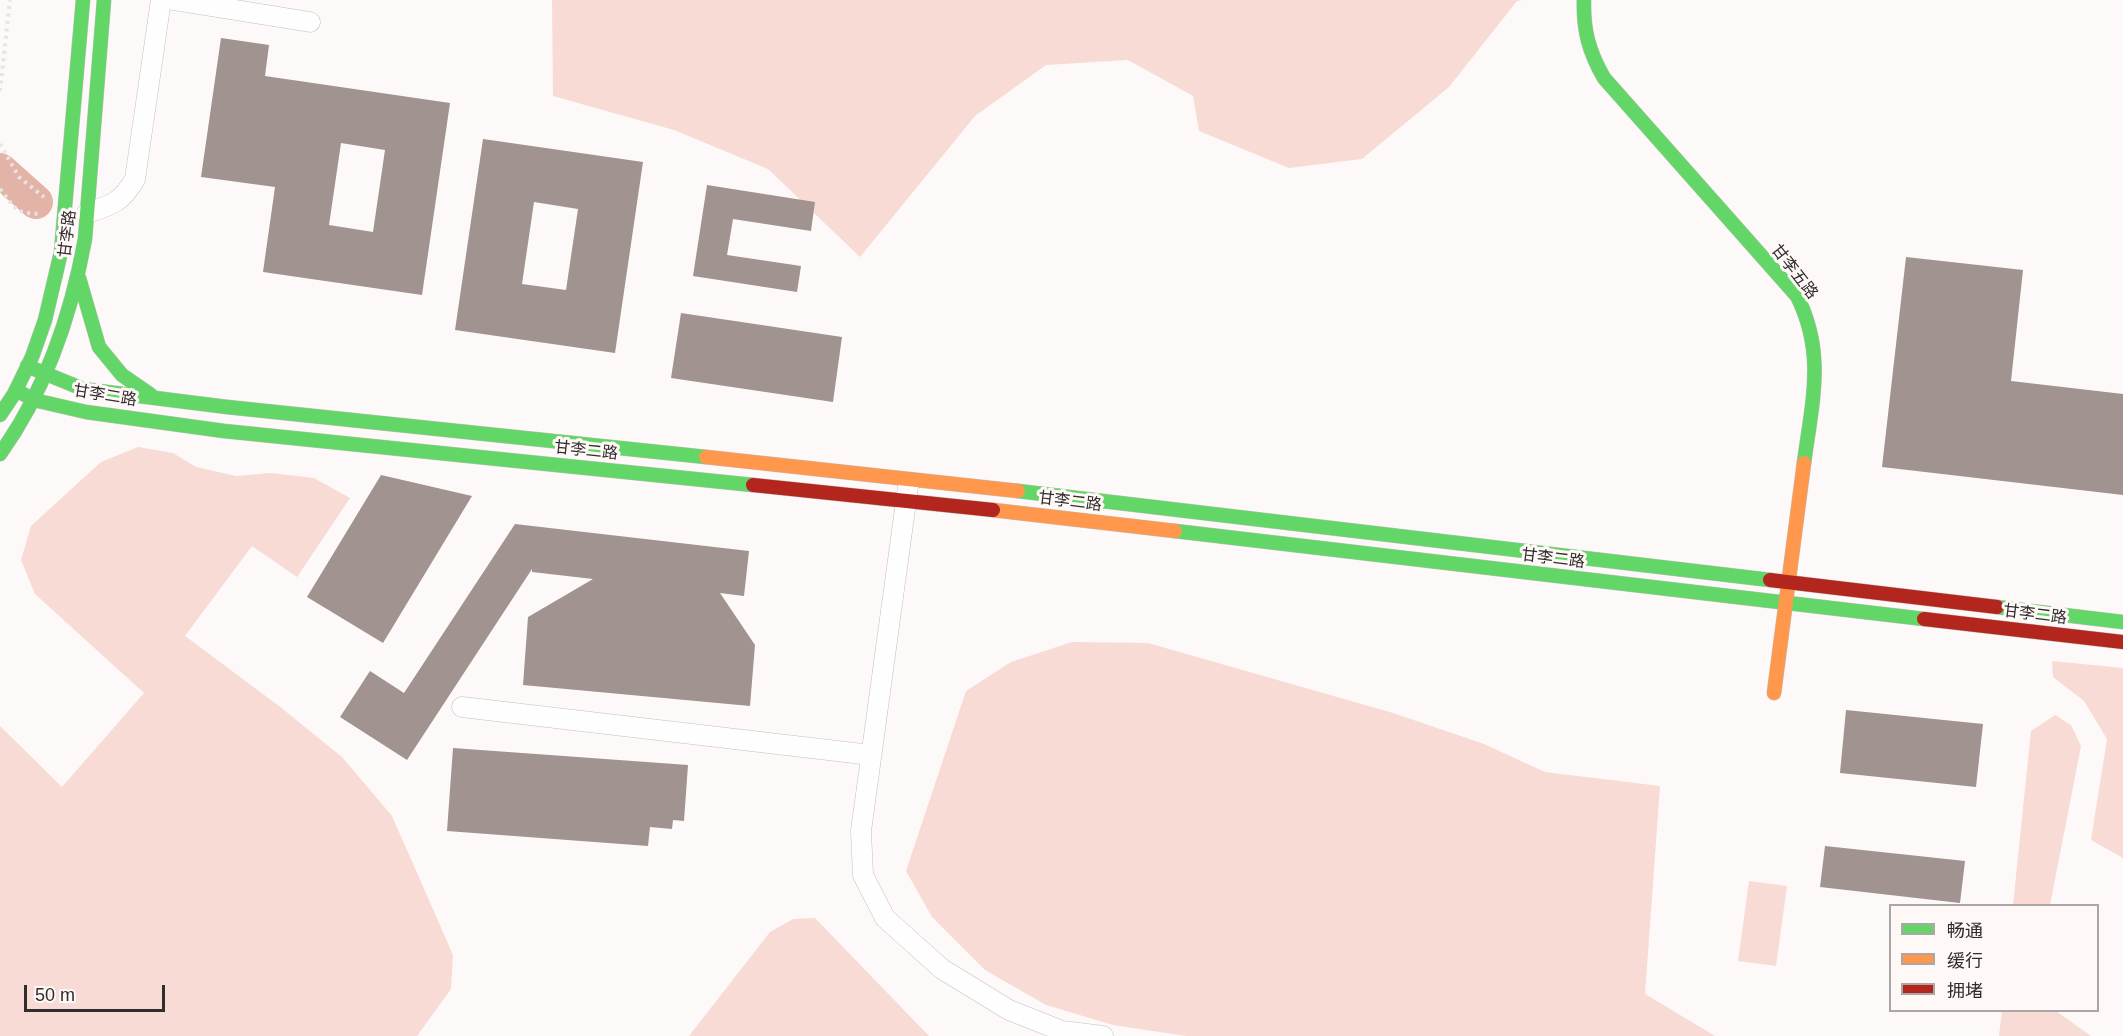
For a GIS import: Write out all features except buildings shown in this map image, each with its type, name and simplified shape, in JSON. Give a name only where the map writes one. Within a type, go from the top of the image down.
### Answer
[{"type":"main road","name":"甘李路","points":[[0,415],[16,390],[45,320],[62,252],[83,0]]},
{"type":"main road","name":"甘李路","points":[[0,454],[34,400],[72,305],[79,278],[87,213],[104,0]]},
{"type":"main road","name":"甘李五路","points":[[1584,0],[1584,34],[1591,57],[1604,78],[1797,296],[1809,319],[1815,345],[1816,371],[1774,693]]},
{"type":"main road","points":[[79,278],[99,347],[122,375],[154,398]]},
{"type":"main road","name":"甘李二路","points":[[27,366],[83,389],[227,407],[909,478],[2123,622]]},
{"type":"main road","name":"甘李二路","points":[[16,390],[34,400],[86,411],[224,431],[906,500],[2123,642]]},
{"type":"street","points":[[87,213],[107,207],[125,195],[135,179],[161,0]]},
{"type":"street","points":[[173,0],[310,22]]},
{"type":"street","points":[[909,478],[861,831],[863,875],[885,918],[942,969],[1009,1010],[1062,1031],[1103,1036]]},
{"type":"street","points":[[462,708],[871,755]]},
{"type":"path","points":[[0,91],[10,0]]},
{"type":"path","points":[[0,144],[19,177],[44,198]]},
{"type":"path","points":[[0,189],[22,213],[42,214]]},
{"type":"shaded area","points":[[552,0],[1523,0],[1517,1],[1449,87],[1362,159],[1289,168],[1199,131],[1193,96],[1128,60],[1046,65],[975,116],[860,257],[768,169],[674,130],[553,96]]},
{"type":"shaded area","points":[[138,447],[173,453],[196,467],[236,476],[270,473],[314,478],[350,498],[297,577],[252,546],[185,636],[279,706],[342,757],[392,816],[453,955],[451,989],[417,1036],[0,1036],[0,726],[62,787],[144,693],[35,594],[21,560],[31,526],[101,462]]},
{"type":"shaded area","points":[[1072,642],[1148,643],[1393,713],[1484,744],[1545,772],[1660,786],[1645,994],[1715,1036],[1186,1036],[1113,1025],[1046,1005],[985,970],[932,917],[906,871],[966,691],[1011,662]]},
{"type":"shaded area","points":[[2052,661],[2123,668],[2123,858],[2091,840],[2107,739],[2084,701],[2053,677]]},
{"type":"shaded area","points":[[2055,715],[2071,725],[2081,746],[2050,904],[2013,904],[2031,731]]},
{"type":"shaded area","points":[[1749,881],[1787,886],[1776,966],[1738,961]]},
{"type":"shaded area","points":[[815,918],[929,1036],[689,1036],[770,932],[793,919]]},
{"type":"shaded area","points":[[2002,1012],[2057,1012],[2091,1036],[1999,1036]]},
{"type":"waterway","points":[[0,170],[36,202]]},
{"type":"traffic: fast","points":[[0,415],[14,394],[32,357],[45,320],[61,252],[83,0]]},
{"type":"traffic: fast","points":[[0,454],[31,404],[43,378],[64,324],[79,268],[85,239],[104,0]]},
{"type":"traffic: fast","points":[[1584,0],[1588,40],[1594,59],[1604,78],[1797,296],[1806,317],[1814,358],[1813,399],[1804,463]]},
{"type":"traffic: fast","points":[[79,278],[99,347],[122,375],[151,395]]},
{"type":"traffic: fast","points":[[27,366],[83,389],[227,407],[706,457]]},
{"type":"traffic: fast","points":[[16,390],[34,400],[86,412],[224,431],[753,485]]},
{"type":"traffic: fast","points":[[1018,491],[1770,580]]},
{"type":"traffic: fast","points":[[1175,531],[1924,619]]},
{"type":"traffic: fast","points":[[1997,607],[2123,622]]},
{"type":"traffic: slow","points":[[706,457],[1018,491]]},
{"type":"traffic: slow","points":[[1774,693],[1804,463]]},
{"type":"traffic: slow","points":[[993,510],[1175,531]]},
{"type":"traffic: jam","points":[[753,485],[993,510]]},
{"type":"traffic: jam","points":[[1770,580],[1997,607]]},
{"type":"traffic: jam","points":[[1924,619],[2123,642]]}]
